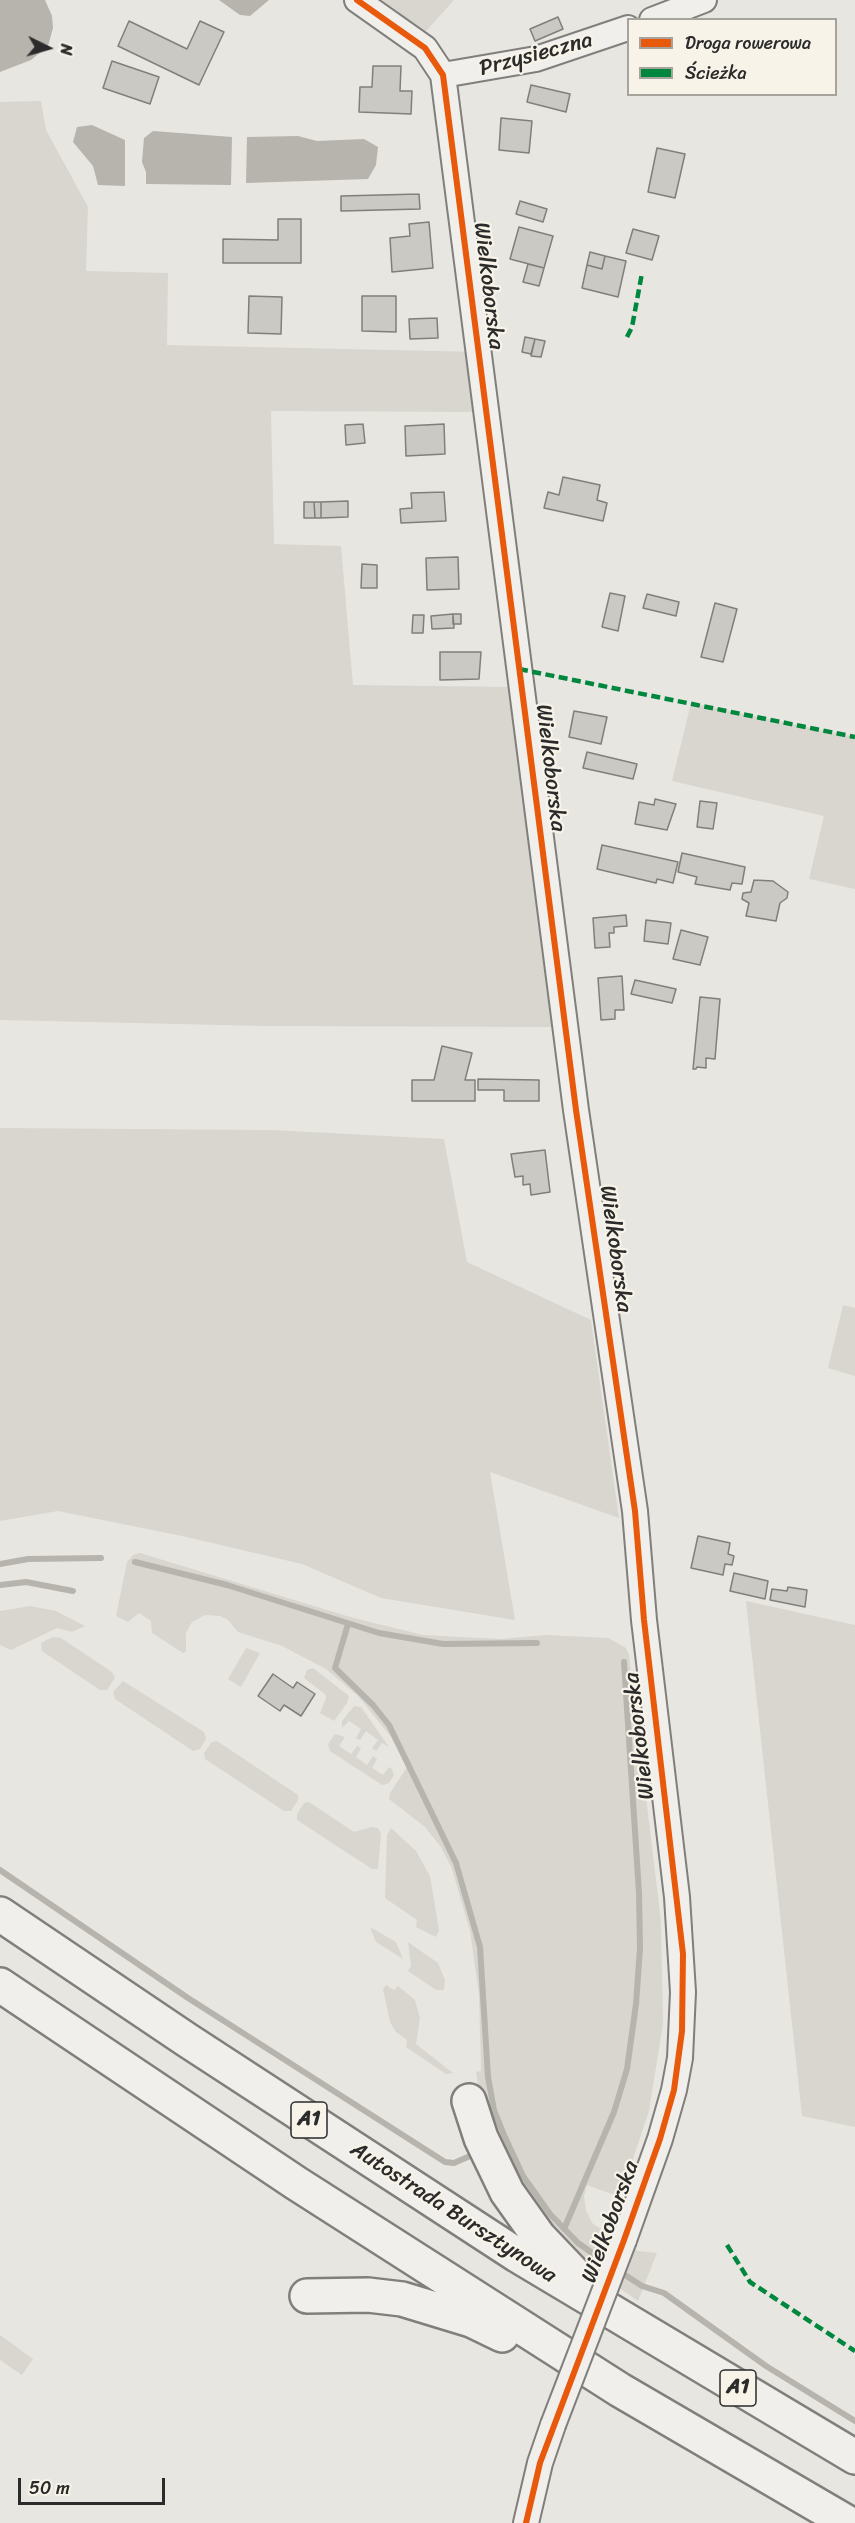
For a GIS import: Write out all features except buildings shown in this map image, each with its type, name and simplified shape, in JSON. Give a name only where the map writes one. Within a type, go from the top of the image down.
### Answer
[{"type":"highway","name":"Autostrada Bursztynowa","points":[[0,1914],[391,2174],[621,2319],[855,2457]]},
{"type":"highway","points":[[0,1986],[296,2184],[620,2390],[848,2523]]},
{"type":"highway","points":[[469,2101],[493,2166],[521,2214],[568,2268],[621,2319]]},
{"type":"highway","points":[[307,2296],[368,2295],[429,2305],[471,2320],[620,2390]]},
{"type":"street","name":"Wielkoborska","points":[[357,0],[425,48],[443,75],[576,1110],[635,1511],[644,1620],[683,1954],[682,2031],[674,2090],[660,2139],[624,2240],[540,2463],[526,2523]]},
{"type":"street","points":[[657,18],[704,0]]},
{"type":"street","name":"Przysieczna","points":[[443,75],[536,59],[627,28]]},
{"type":"shaded area","points":[[0,0],[45,0],[52,16],[53,28],[48,46],[31,60],[0,72]]},
{"type":"shaded area","points":[[219,0],[269,0],[250,16],[240,15]]},
{"type":"shaded area","points":[[382,0],[454,0],[421,37]]},
{"type":"shaded area","points":[[41,101],[46,130],[88,207],[86,271],[168,273],[167,345],[478,352],[486,412],[271,411],[274,544],[341,546],[353,685],[512,687],[558,1027],[267,1026],[0,1020],[0,102]]},
{"type":"shaded area","points":[[92,125],[125,140],[125,186],[98,185],[93,166],[73,142],[77,127]]},
{"type":"shaded area","points":[[153,131],[232,137],[231,185],[146,184],[146,172],[142,162],[144,138]]},
{"type":"shaded area","points":[[298,136],[317,141],[364,139],[378,147],[376,165],[368,179],[246,183],[247,137]]},
{"type":"shaded area","points":[[691,703],[855,737],[855,889],[809,879],[824,816],[672,781]]},
{"type":"shaded area","points":[[0,1128],[271,1130],[444,1139],[467,1262],[591,1320],[619,1518],[490,1472],[515,1620],[381,1598],[302,1564],[182,1536],[58,1511],[0,1521]]},
{"type":"shaded area","points":[[843,1305],[855,1308],[855,1376],[828,1368]]},
{"type":"shaded area","points":[[140,1553],[350,1617],[423,1635],[500,1639],[546,1635],[608,1638],[626,1648],[629,1655],[661,1922],[663,2024],[649,2111],[624,2186],[617,2196],[587,2185],[584,2196],[586,2211],[593,2224],[638,2251],[657,2253],[638,2301],[585,2264],[521,2194],[479,2091],[476,2072],[481,2071],[479,1994],[470,1931],[452,1869],[441,1847],[425,1827],[389,1799],[390,1793],[407,1767],[391,1737],[358,1696],[326,1669],[282,1646],[238,1632],[228,1620],[220,1616],[205,1615],[192,1622],[186,1633],[186,1652],[183,1653],[152,1633],[151,1621],[139,1613],[128,1622],[116,1616],[127,1562],[133,1555]]},
{"type":"shaded area","points":[[746,1601],[855,1625],[855,2127],[802,2116]]},
{"type":"shaded area","points":[[30,1606],[56,1611],[85,1626],[72,1632],[57,1628],[11,1650],[0,1645],[0,1611]]},
{"type":"shaded area","points":[[53,1637],[61,1638],[112,1672],[115,1678],[107,1690],[100,1690],[42,1651],[41,1643]]},
{"type":"shaded area","points":[[246,1648],[260,1653],[241,1687],[228,1679]]},
{"type":"shaded area","points":[[313,1668],[349,1696],[347,1703],[334,1721],[320,1713],[326,1698],[325,1694],[304,1678],[307,1670]]},
{"type":"shaded area","points":[[123,1681],[204,1732],[206,1739],[200,1749],[193,1751],[115,1699],[113,1692]]},
{"type":"shaded area","points":[[354,1706],[361,1707],[389,1747],[382,1743],[376,1751],[372,1748],[378,1740],[366,1731],[360,1740],[356,1738],[361,1729],[349,1721],[342,1728],[342,1721]]},
{"type":"shaded area","points":[[335,1734],[345,1737],[339,1746],[351,1754],[357,1746],[361,1748],[356,1757],[367,1765],[373,1756],[377,1759],[372,1768],[383,1775],[389,1767],[392,1769],[394,1775],[389,1783],[382,1785],[330,1751],[328,1744]]},
{"type":"shaded area","points":[[217,1741],[298,1795],[298,1800],[291,1811],[284,1811],[205,1759],[204,1753],[212,1742]]},
{"type":"shaded area","points":[[309,1802],[354,1832],[372,1827],[378,1828],[381,1834],[378,1869],[372,1869],[297,1820],[297,1814],[304,1803]]},
{"type":"shaded area","points":[[391,1828],[416,1851],[430,1876],[439,1930],[436,1937],[416,1927],[417,1920],[385,1898],[387,1835]]},
{"type":"shaded area","points":[[370,1927],[396,1942],[403,1959],[376,1942]]},
{"type":"shaded area","points":[[408,1942],[438,1963],[445,1980],[444,1990],[436,1990],[408,1971],[411,1966]]},
{"type":"shaded area","points":[[386,1985],[394,1990],[398,1986],[415,2000],[420,2018],[416,2044],[453,2073],[446,2074],[406,2047],[407,2040],[396,2032],[390,2022],[383,1989]]},
{"type":"shaded area","points":[[0,2335],[33,2359],[22,2375],[0,2360]]},
{"type":"waterway","points":[[0,1564],[28,1559],[101,1558]]},
{"type":"waterway","points":[[135,1562],[227,1585],[379,1633],[443,1644],[537,1643]]},
{"type":"waterway","points":[[0,1585],[26,1582],[73,1591]]},
{"type":"waterway","points":[[348,1624],[335,1668],[373,1705],[389,1725],[456,1863],[480,1947],[488,2077],[494,2110],[504,2135],[523,2176],[550,2214],[578,2243],[608,2264]]},
{"type":"waterway","points":[[564,2229],[614,2112],[627,2069],[636,2004],[640,1948],[639,1893],[624,1662]]},
{"type":"waterway","points":[[0,1870],[188,1998],[445,2162],[454,2163],[470,2156]]},
{"type":"waterway","points":[[619,2271],[642,2286],[664,2293],[766,2366],[855,2421]]},
{"type":"marked path","points":[[627,337],[632,327],[642,273]]},
{"type":"marked path","points":[[519,669],[855,737]]},
{"type":"marked path","points":[[727,2245],[750,2282],[855,2351]]},
{"type":"cycle path","points":[[357,0],[425,48],[443,75],[576,1110],[635,1511],[644,1620],[683,1954],[682,2031],[674,2090],[660,2139],[624,2240],[540,2463],[526,2523]]}]
